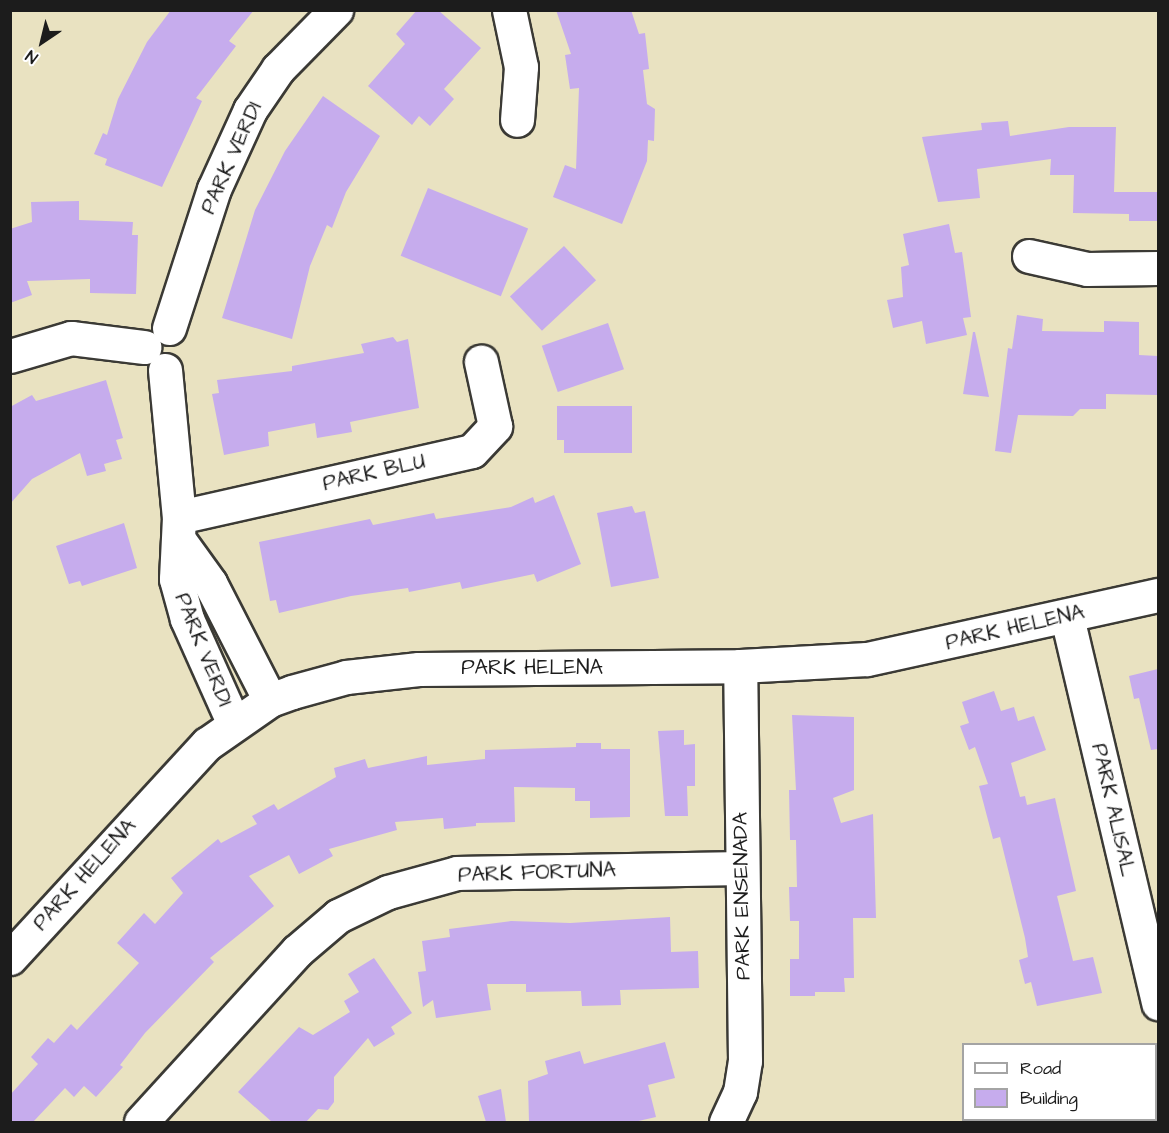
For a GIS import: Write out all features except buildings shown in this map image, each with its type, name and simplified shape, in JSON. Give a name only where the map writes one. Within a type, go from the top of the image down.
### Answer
[{"type":"street","name":"PARK VERDI","points":[[234,724],[180,599],[176,579],[179,529],[159,348],[214,189],[250,110],[278,69],[336,10]]},
{"type":"street","points":[[509,10],[521,67],[517,120]]},
{"type":"street","points":[[1029,256],[1087,269],[1158,268]]},
{"type":"street","points":[[10,356],[71,338],[159,348]]},
{"type":"street","name":"PARK BLU","points":[[179,529],[472,452],[495,426],[481,362]]},
{"type":"street","name":"PARK VERDI","points":[[179,529],[210,583],[270,700]]},
{"type":"street","name":"PARK HELENA","points":[[10,958],[190,759],[234,724],[270,700],[346,676],[419,669],[740,666],[867,659],[1067,617],[1158,595]]},
{"type":"street","name":"PARK ALISAL","points":[[1067,617],[1158,1003]]},
{"type":"street","name":"PARK ENSENADA","points":[[726,1122],[740,1092],[746,1061],[741,868],[740,666]]},
{"type":"street","name":"PARK FORTUNA","points":[[141,1122],[297,951],[338,916],[388,892],[457,873],[741,868]]}]
